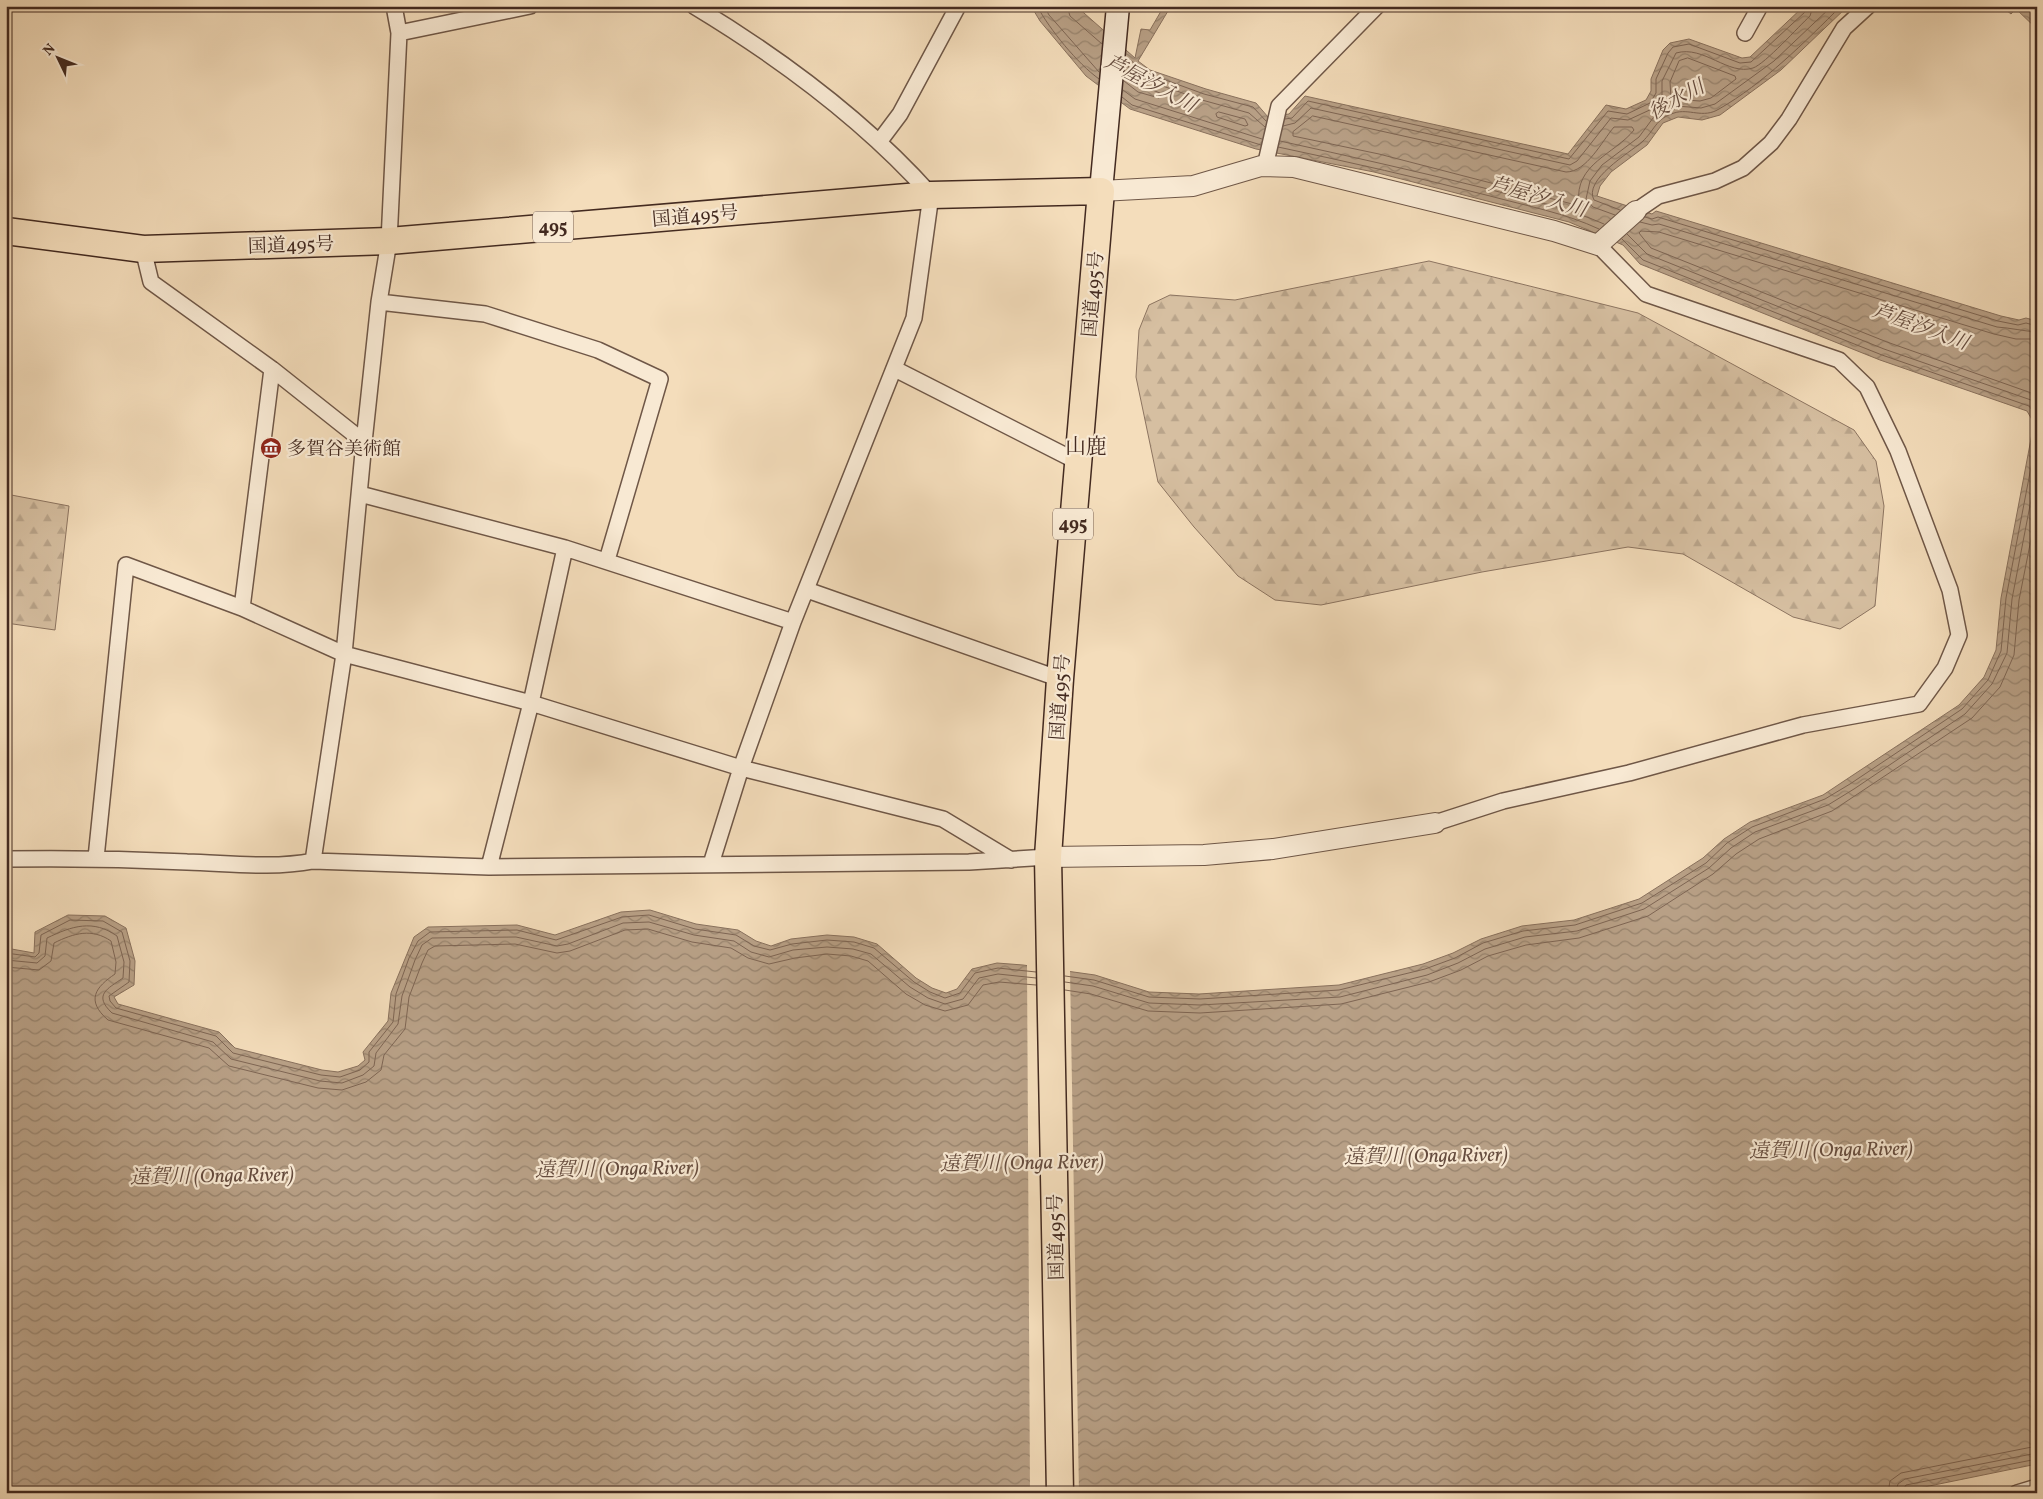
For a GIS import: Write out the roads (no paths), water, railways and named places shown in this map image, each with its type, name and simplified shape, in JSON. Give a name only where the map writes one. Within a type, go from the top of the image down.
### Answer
[{"type":"highway","name":"国道495号","points":[[6,231],[143,249],[389,241],[932,195],[1101,191],[1060,679],[1048,857],[1060,1493]]},
{"type":"main road","points":[[1101,191],[1108,97],[1118,6]]},
{"type":"street","points":[[313,861],[344,654],[379,302],[389,241],[399,33],[394,6]]},
{"type":"street","points":[[399,33],[530,6]]},
{"type":"street","points":[[694,6],[746,37],[858,123],[932,195],[914,318],[793,622],[741,768],[711,864]]},
{"type":"street","points":[[878,142],[900,114],[958,6]]},
{"type":"street","points":[[1263,164],[1279,106],[1377,6]]},
{"type":"street","points":[[1745,34],[1760,6]]},
{"type":"street","points":[[1601,243],[1636,211],[1658,196],[1715,181],[1743,168],[1771,143],[1789,119],[1844,28],[1868,6]]},
{"type":"street","points":[[6,859],[96,858],[265,864],[300,864],[313,861],[489,867],[1011,860],[1048,857],[1204,855],[1274,849],[1435,823],[1503,800],[1629,773],[1803,726],[1918,704],[1945,668],[1959,635],[1950,590],[1898,451],[1867,387],[1838,360],[1646,294],[1601,243],[1294,167],[1263,164],[1193,186],[1101,191]]},
{"type":"street","points":[[143,249],[151,282],[272,369],[364,442]]},
{"type":"street","points":[[379,302],[485,314],[598,350],[660,379],[607,560]]},
{"type":"street","points":[[242,608],[272,369]]},
{"type":"street","points":[[895,369],[1078,462]]},
{"type":"street","points":[[360,494],[607,560],[793,622]]},
{"type":"street","points":[[489,867],[531,703],[566,548]]},
{"type":"street","points":[[96,858],[126,565],[242,608],[344,654],[531,703],[741,768],[943,819],[1011,860]]},
{"type":"street","points":[[807,590],[1060,679]]},
{"type":"street","points":[[2017,1493],[2037,1487]]},
{"type":"water","points":[[1031,6],[1076,6],[1135,58],[1141,29],[1150,30],[1164,6],[1171,6],[1138,61],[1150,70],[1256,103],[1268,117],[1289,114],[1305,96],[1568,154],[1606,105],[1626,109],[1646,100],[1651,91],[1651,79],[1663,50],[1670,43],[1689,39],[1742,58],[1750,57],[1804,6],[1848,6],[1781,70],[1720,115],[1702,120],[1678,117],[1663,123],[1647,145],[1611,172],[1600,186],[1597,196],[1652,214],[1656,211],[2001,316],[2037,321],[2037,1464],[1895,1493],[6,1493],[6,948],[34,953],[35,932],[68,915],[105,916],[126,928],[135,961],[134,985],[114,997],[118,1004],[219,1032],[235,1048],[322,1070],[338,1072],[358,1066],[365,1060],[363,1052],[388,1021],[391,993],[414,937],[428,927],[517,925],[555,935],[621,912],[650,910],[696,924],[738,930],[756,941],[771,946],[791,939],[827,935],[854,937],[877,944],[916,978],[932,988],[946,993],[957,989],[972,969],[997,963],[1095,975],[1149,992],[1199,994],[1339,985],[1423,964],[1453,953],[1481,939],[1522,926],[1574,920],[1639,899],[1703,858],[1724,839],[1750,822],[1823,795],[1959,705],[1984,677],[1996,650],[2001,598],[2034,423],[2027,411],[1880,360],[1640,264],[1623,245],[1569,222],[1374,172],[1256,149],[1130,109],[1086,76],[1040,21]]},
{"type":"water","points":[[2001,6],[2037,6],[2037,29],[2016,9],[2011,14]]},
{"type":"place","name":"多賀谷美術館","points":[[271,448]]},
{"type":"district","name":"山鹿","points":[[1086,446]]},
{"type":"water label","name":"芦屋汐入川","points":[[1151,83]]},
{"type":"water label","name":"後水川","points":[[1676,99]]},
{"type":"water label","name":"芦屋汐入川","points":[[1538,196]]},
{"type":"water label","name":"芦屋汐入川","points":[[1921,326]]},
{"type":"water label","name":"遠賀川 (Onga River)","points":[[1831,1149]]},
{"type":"water label","name":"遠賀川 (Onga River)","points":[[1426,1155]]},
{"type":"water label","name":"遠賀川 (Onga River)","points":[[1022,1162]]},
{"type":"water label","name":"遠賀川 (Onga River)","points":[[617,1168]]},
{"type":"water label","name":"遠賀川 (Onga River)","points":[[212,1175]]}]
